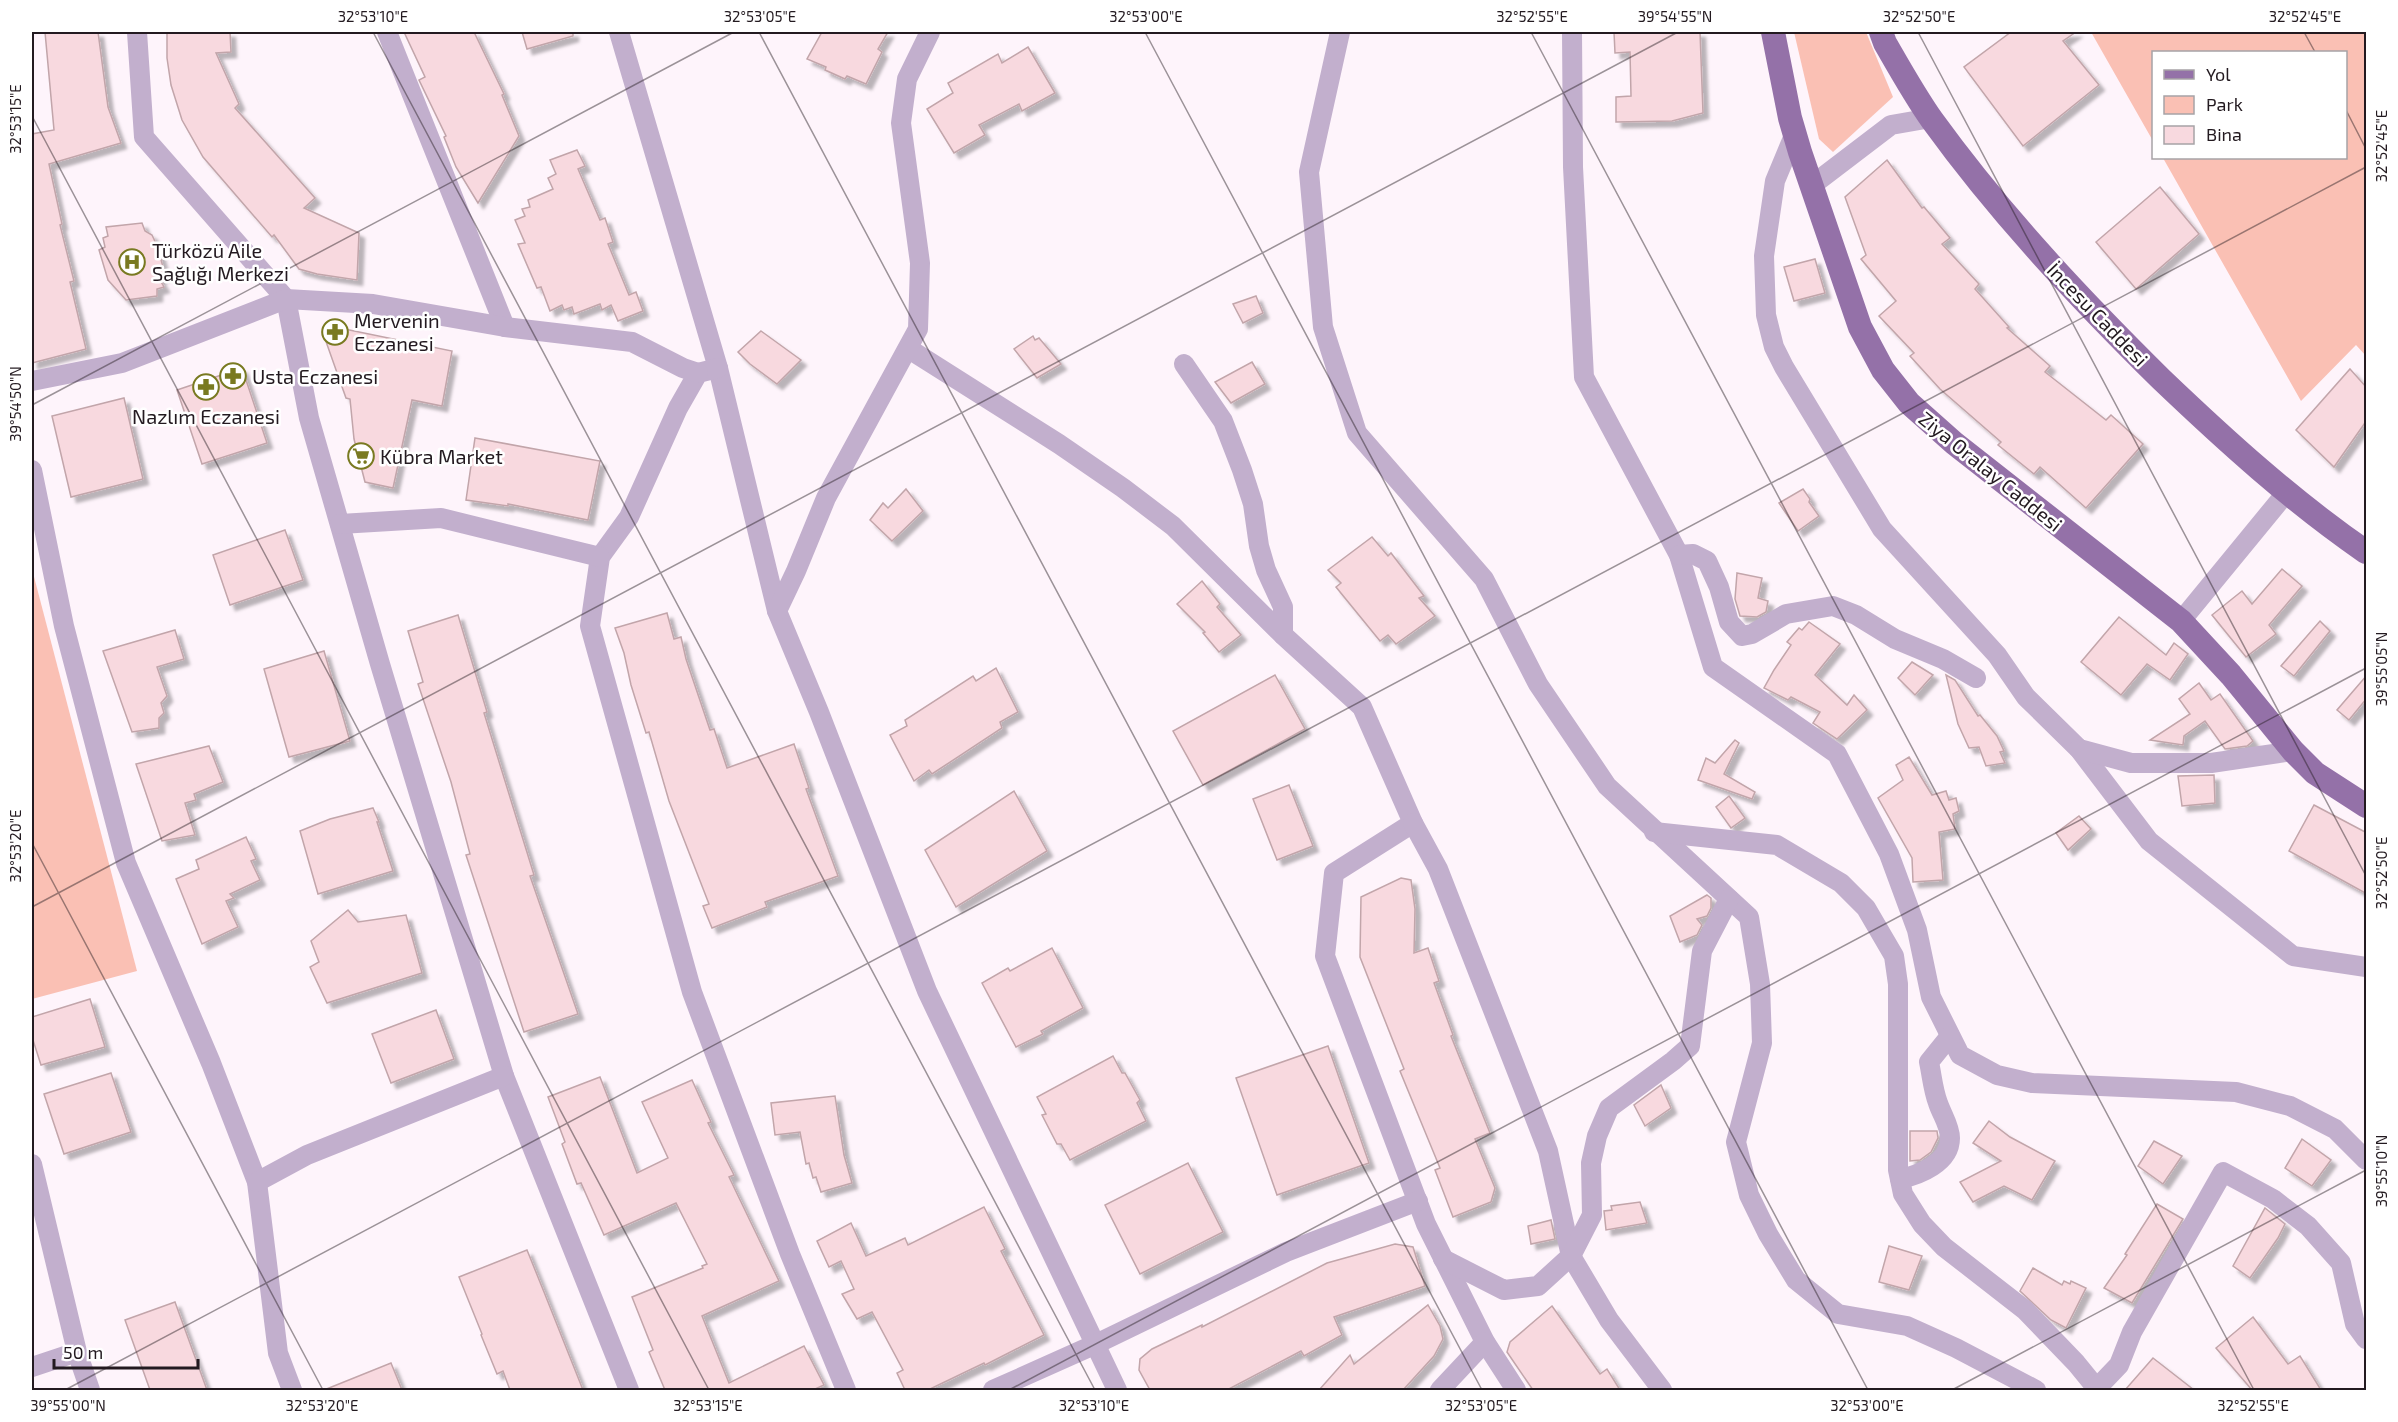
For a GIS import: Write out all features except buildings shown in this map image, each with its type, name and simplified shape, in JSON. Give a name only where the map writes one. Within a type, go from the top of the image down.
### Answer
[{"type":"main road","name":"Ziya Oralay Caddesi","points":[[1773,32],[1795,133],[1811,186],[1860,327],[1882,370],[1909,403],[1954,443],[2181,621],[2231,675],[2293,752],[2315,773],[2350,798],[2367,806]]},
{"type":"main road","name":"İncesu Caddesi","points":[[1881,32],[1885,43],[1931,118],[1974,174],[2059,276],[2217,432],[2286,493],[2367,552]]},
{"type":"street","points":[[137,32],[144,137],[286,299],[309,418],[504,1076],[629,1390]]},
{"type":"street","points":[[387,32],[505,327]]},
{"type":"street","points":[[619,32],[718,368],[777,611],[819,712],[927,991],[1117,1390]]},
{"type":"street","points":[[777,611],[826,498],[918,329],[920,263],[901,123],[907,79],[930,32]]},
{"type":"street","points":[[1340,32],[1309,172],[1323,327],[1358,433],[1484,579],[1538,684],[1607,786],[1654,832],[1749,917],[1760,984],[1762,1043],[1736,1142],[1749,1195],[1768,1234],[1796,1280],[1838,1314],[1907,1326],[1956,1348],[2036,1390]]},
{"type":"street","points":[[1572,32],[1573,167],[1584,377],[1679,555],[1713,668],[1837,754],[1889,854],[1917,930],[1931,997],[1960,1055],[1996,1075],[2032,1083],[2236,1092],[2290,1106],[2335,1130],[2367,1160]]},
{"type":"street","points":[[1811,186],[1891,125],[1931,118]]},
{"type":"street","points":[[1795,133],[1775,181],[1764,256],[1766,315],[1774,347],[1882,529],[1997,656],[2026,697],[2079,749],[2149,841],[2293,956],[2367,967]]},
{"type":"street","points":[[32,381],[122,363],[286,299],[373,304],[505,327],[633,342],[683,368],[698,373],[718,368]]},
{"type":"street","points":[[909,349],[1123,488],[1173,526],[1283,635],[1362,707],[1413,823],[1438,868],[1548,1151],[1571,1256],[1609,1320],[1662,1390]]},
{"type":"street","points":[[1184,364],[1223,421],[1242,470],[1253,504],[1258,546],[1283,607],[1283,635]]},
{"type":"street","points":[[698,373],[678,408],[629,517],[600,557],[590,626],[692,992],[790,1254],[846,1390]]},
{"type":"street","points":[[32,470],[64,626],[126,863],[211,1063],[256,1182],[278,1353],[292,1390]]},
{"type":"street","points":[[2181,621],[2286,493]]},
{"type":"street","points":[[340,524],[441,518],[600,557]]},
{"type":"street","points":[[1679,555],[1693,554],[1707,561],[1719,587],[1729,622],[1742,636],[1752,634],[1786,614],[1833,606],[1856,615],[1894,639],[1943,659],[1976,678]]},
{"type":"street","points":[[2079,749],[2131,763],[2211,764],[2293,752]]},
{"type":"street","points":[[1413,823],[1334,873],[1325,956],[1418,1201],[1443,1259],[1485,1342],[1516,1390]]},
{"type":"street","points":[[1654,832],[1777,845],[1841,883],[1866,908],[1894,956],[1898,984],[1900,1179],[1903,1194],[1922,1224],[1944,1247],[2025,1311],[2098,1389],[2119,1365],[2132,1332],[2223,1172],[2272,1199],[2308,1227],[2341,1263],[2355,1324],[2367,1339]]},
{"type":"street","points":[[1443,1259],[1504,1290],[1538,1286],[1571,1256],[1592,1215],[1592,1163],[1597,1136],[1609,1108],[1674,1061],[1690,1046],[1702,951],[1729,899]]},
{"type":"street","points":[[1900,1179],[1920,1174],[1944,1157],[1950,1140],[1947,1125],[1937,1102],[1929,1062],[1950,1036]]},
{"type":"street","points":[[256,1182],[307,1155],[504,1076]]},
{"type":"street","points":[[32,1164],[77,1352],[90,1390]]},
{"type":"street","points":[[993,1390],[1096,1344],[1286,1252],[1418,1201]]},
{"type":"street","points":[[1440,1390],[1485,1342]]},
{"type":"street","points":[[32,1367],[77,1352]]},
{"type":"green space","points":[[1794,32],[1866,32],[1893,97],[1833,152],[1819,139]]},
{"type":"green space","points":[[2091,32],[2366,32],[2366,356],[2356,345],[2301,401],[2164,159],[2347,159],[2347,51],[2152,51],[2152,139]]},
{"type":"green space","points":[[32,569],[137,971],[32,999]]},
{"type":"place","name":"Türközü Aile Sağlığı Merkezi","points":[[132,262]]},
{"type":"place","name":"Mervenin Eczanesi","points":[[335,332]]},
{"type":"place","name":"Usta Eczanesi","points":[[233,376]]},
{"type":"place","name":"Nazlım Eczanesi","points":[[206,387]]},
{"type":"place","name":"Kübra Market","points":[[361,456]]}]
